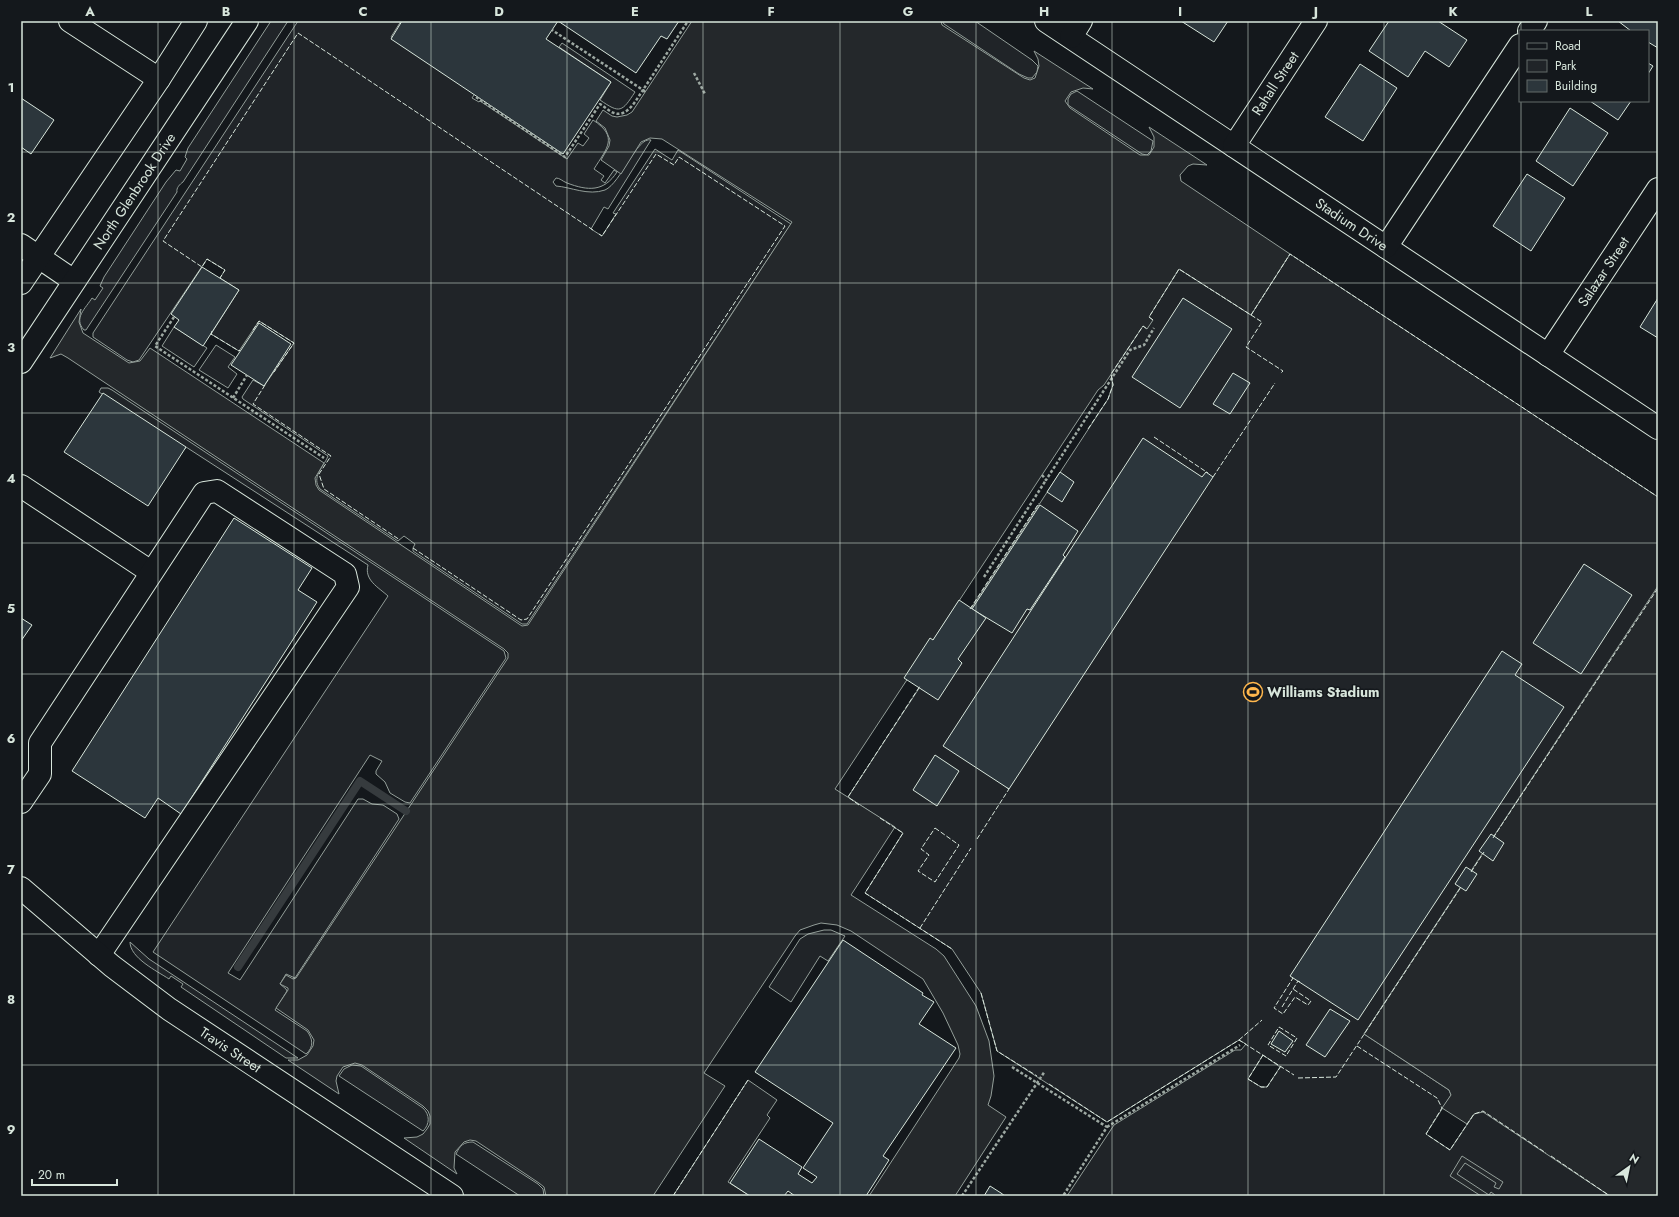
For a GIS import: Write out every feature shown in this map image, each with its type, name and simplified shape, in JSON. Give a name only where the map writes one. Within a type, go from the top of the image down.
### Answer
[{"type":"street","points":[[70,21],[159,79]]},
{"type":"street","points":[[21,283],[29,251],[159,79],[196,21]]},
{"type":"street","name":"North Glenbrook Drive","points":[[21,362],[247,21]]},
{"type":"street","name":"Stadium Drive","points":[[1046,21],[1076,29],[1234,146],[1658,428]]},
{"type":"street","name":"Rahall Street","points":[[1234,146],[1316,21]]},
{"type":"street","points":[[1530,30],[1536,21]]},
{"type":"street","points":[[1386,247],[1519,47]]},
{"type":"street","name":"Salazar Street","points":[[1548,355],[1658,189]]},
{"type":"street","points":[[29,251],[74,280]]},
{"type":"street","points":[[21,486],[151,572]]},
{"type":"street","points":[[21,802],[40,774],[40,743],[204,493],[217,491],[345,574],[348,586],[99,955]]},
{"type":"street","name":"Travis Street","points":[[21,888],[99,955],[169,1009],[452,1196]]},
{"type":"path","points":[[476,97],[566,157],[600,104],[614,113],[619,114],[630,108],[644,91],[688,21]]},
{"type":"path","points":[[552,30],[644,91]]},
{"type":"path","points":[[694,73],[705,94]]},
{"type":"path","points":[[174,317],[155,346],[324,458]]},
{"type":"path","points":[[984,577],[1130,350],[1144,345],[1154,328]]},
{"type":"path","points":[[233,398],[247,375]]},
{"type":"path","points":[[1042,475],[1046,480]]},
{"type":"path","points":[[1063,1196],[1107,1128],[1240,1045]]},
{"type":"path","points":[[1012,1067],[1107,1128]]},
{"type":"path","points":[[962,1196],[1045,1071]]},
{"type":"green space","points":[[271,21],[288,21],[183,182],[178,186],[177,192],[86,330],[84,330],[81,326],[80,317],[84,309],[92,298],[95,300],[103,288],[100,286],[104,277],[166,182],[176,170],[180,171],[187,159],[185,157],[188,148]]},
{"type":"green space","points":[[298,21],[401,21],[391,37],[476,92],[472,98],[479,102],[480,101],[567,159],[578,143],[583,146],[589,138],[584,134],[593,120],[601,126],[608,137],[606,149],[594,169],[604,176],[601,180],[605,183],[614,170],[617,172],[607,183],[595,188],[575,186],[559,178],[556,178],[553,182],[556,186],[586,192],[599,192],[605,190],[617,179],[640,145],[651,140],[608,209],[604,207],[591,229],[602,236],[616,214],[613,213],[655,149],[672,160],[678,150],[791,224],[527,624],[522,624],[413,551],[415,544],[404,536],[398,541],[320,489],[317,476],[328,456],[243,399],[242,397],[253,380],[264,386],[294,343],[259,321],[239,351],[211,334],[239,290],[220,278],[225,270],[207,259],[139,360],[133,362],[127,360],[93,337],[93,333]]},
{"type":"green space","points":[[942,21],[975,21],[1032,60],[1038,66],[1037,72],[1032,78],[1019,74],[944,24]]},
{"type":"green space","points":[[562,43],[635,92],[627,104],[620,109],[616,109],[600,100],[611,82],[559,47]]},
{"type":"green space","points":[[1077,91],[1153,141],[1151,151],[1147,155],[1142,154],[1068,105],[1068,99],[1071,94]]},
{"type":"green space","name":"Williams Stadium","points":[[1290,254],[1658,497],[1658,588],[1364,1034],[1449,1090],[1451,1095],[1426,1134],[1450,1150],[1474,1114],[1483,1111],[1610,1196],[1067,1196],[1114,1125],[1235,1050],[1241,1050],[1246,1044],[1239,1040],[1107,1122],[997,1051],[981,993],[952,949],[865,893],[903,833],[848,797],[1108,399],[1113,385],[1111,374],[1179,269],[1251,315]],"holes":[[[1263,1055],[1280,1067],[1267,1087],[1261,1087],[1248,1079]]]},
{"type":"green space","points":[[174,327],[207,348],[194,367],[162,346]]},
{"type":"green space","points":[[216,345],[235,357],[228,367],[237,374],[228,388],[199,370]]},
{"type":"green space","points":[[101,388],[108,388],[112,390],[504,651],[506,658],[410,803],[405,802],[390,793],[385,782],[376,774],[376,771],[382,761],[370,755],[228,973],[240,980],[358,799],[363,799],[372,804],[383,805],[397,814],[399,819],[295,978],[286,974],[280,984],[287,991],[275,1010],[307,1031],[312,1043],[306,1054],[153,952],[388,596],[370,579],[367,570],[368,565],[186,447],[185,449],[99,392]]},
{"type":"green space","points":[[831,930],[845,936],[828,961],[820,956],[791,1002],[769,987],[800,939],[808,934]]},
{"type":"green space","points":[[130,942],[149,959],[298,1058],[286,1058],[181,987],[183,984],[171,976],[169,979],[145,964],[134,953]]},
{"type":"green space","points":[[352,1065],[361,1066],[423,1108],[427,1114],[428,1122],[423,1131],[339,1076],[344,1069]]},
{"type":"green space","points":[[748,1080],[777,1100],[767,1115],[770,1118],[728,1182],[750,1196],[673,1196]]},
{"type":"green space","points":[[473,1142],[538,1184],[543,1189],[544,1196],[520,1196],[456,1154],[459,1148],[463,1145]]},
{"type":"shaded area","points":[[692,21],[941,21],[942,25],[1024,78],[1030,80],[1035,78],[1039,66],[1038,59],[1034,51],[1093,89],[1083,88],[1071,92],[1065,101],[1070,108],[1140,155],[1149,155],[1154,147],[1154,137],[1149,127],[1207,165],[1193,164],[1188,166],[1180,175],[1181,181],[1290,254],[1251,315],[1179,269],[1149,317],[1153,320],[1147,329],[1143,326],[1104,385],[1098,390],[835,789],[895,827],[851,895],[936,949],[944,956],[976,1006],[989,1041],[994,1076],[988,1105],[1006,1117],[955,1196],[869,1196],[959,1058],[960,1054],[958,1045],[943,1013],[923,979],[851,931],[837,925],[821,923],[800,930],[795,936],[704,1073],[725,1086],[653,1196],[546,1196],[544,1187],[539,1183],[476,1141],[470,1140],[464,1142],[455,1152],[454,1168],[457,1174],[404,1138],[417,1137],[423,1134],[430,1124],[430,1116],[428,1111],[423,1106],[362,1065],[355,1063],[343,1067],[337,1076],[336,1081],[339,1094],[288,1060],[298,1060],[307,1055],[313,1046],[314,1040],[308,1030],[276,1008],[288,990],[288,988],[280,984],[286,975],[293,979],[296,978],[508,658],[508,653],[68,358],[61,354],[50,358],[81,309],[79,322],[83,333],[129,363],[140,361],[150,348],[324,463],[315,478],[316,485],[319,490],[522,626],[528,625],[792,222],[662,139],[650,138],[641,142],[621,174],[601,160],[609,146],[610,140],[605,128],[596,121],[603,110],[612,116],[617,117],[627,115],[632,112]]},
{"type":"shaded area","points":[[1658,586],[1658,1196],[1610,1196],[1483,1112],[1474,1114],[1467,1124],[1442,1108],[1451,1095],[1449,1090],[1364,1034]]},
{"type":"shaded area","points":[[1462,1156],[1503,1182],[1499,1189],[1494,1187],[1496,1183],[1465,1163],[1457,1174],[1489,1195],[1491,1192],[1495,1195],[1494,1196],[1481,1196],[1450,1176]]},
{"type":"building","points":[[402,21],[558,21],[546,39],[611,82],[563,154],[391,39]]},
{"type":"building","points":[[558,21],[679,21],[667,39],[661,36],[636,73]]},
{"type":"building","points":[[1181,21],[1228,21],[1214,42]]},
{"type":"building","points":[[1389,21],[1438,21],[1467,40],[1449,67],[1425,51],[1408,77],[1369,51]]},
{"type":"building","points":[[1618,21],[1658,21],[1658,48],[1649,43],[1649,30],[1630,30]]},
{"type":"building","points":[[1360,64],[1397,88],[1363,141],[1325,117]]},
{"type":"building","points":[[1649,64],[1653,66],[1649,72]]},
{"type":"building","points":[[21,98],[54,120],[31,154],[21,147]]},
{"type":"building","points":[[1591,102],[1630,102],[1618,120]]},
{"type":"building","points":[[1570,108],[1608,133],[1573,186],[1536,161]]},
{"type":"building","points":[[1527,174],[1565,198],[1531,251],[1493,226]]},
{"type":"building","points":[[202,267],[239,290],[203,346],[174,327],[179,320],[171,314]]},
{"type":"building","points":[[1183,298],[1232,329],[1180,408],[1132,377]]},
{"type":"building","points":[[1658,298],[1658,338],[1640,327]]},
{"type":"building","points":[[259,323],[291,344],[264,386],[231,365]]},
{"type":"building","points":[[1233,373],[1250,383],[1230,414],[1213,404]]},
{"type":"building","points":[[103,393],[186,447],[148,506],[64,452]]},
{"type":"building","points":[[1143,438],[1202,477],[1206,472],[1213,477],[1009,789],[943,746]]},
{"type":"building","points":[[1060,472],[1074,482],[1062,502],[1047,492]]},
{"type":"building","points":[[1040,505],[1078,531],[1063,555],[1065,557],[1030,610],[1027,609],[1012,633],[972,609]]},
{"type":"building","points":[[234,518],[312,568],[298,590],[317,602],[181,814],[158,798],[145,818],[72,771]]},
{"type":"building","points":[[1584,564],[1632,595],[1581,674],[1533,643]]},
{"type":"building","points":[[959,600],[986,618],[958,659],[962,663],[938,700],[904,678],[930,638],[933,640]]},
{"type":"building","points":[[21,618],[32,625],[21,641]]},
{"type":"building","points":[[1502,651],[1522,664],[1515,675],[1564,707],[1358,1020],[1290,976]]},
{"type":"building","points":[[935,755],[959,771],[937,806],[913,790]]},
{"type":"building","points":[[1491,834],[1504,843],[1493,861],[1479,851]]},
{"type":"building","points":[[1466,867],[1477,874],[1466,891],[1455,884]]},
{"type":"building","points":[[843,940],[923,993],[922,995],[934,1002],[919,1024],[956,1048],[883,1156],[889,1160],[866,1196],[795,1196],[788,1191],[784,1196],[750,1196],[730,1183],[759,1139],[802,1167],[798,1174],[812,1183],[817,1177],[803,1168],[833,1123],[755,1072]]},
{"type":"building","points":[[1330,1009],[1350,1021],[1325,1057],[1306,1045]]},
{"type":"building","points":[[1279,1031],[1293,1041],[1285,1052],[1271,1044]]},
{"type":"building","points":[[990,1186],[1001,1193],[1005,1196],[984,1196]]},
{"type":"waterway","points":[[238,967],[360,781],[406,811]]},
{"type":"fence","points":[[221,279],[220,278],[225,270],[207,259],[202,267],[163,241],[298,33],[593,230]]},
{"type":"fence","points":[[413,548],[521,620],[527,619],[785,226],[679,157],[674,165],[656,154],[602,236],[599,234]]},
{"type":"fence","points":[[1153,320],[1149,317],[1179,269],[1251,315],[1290,254],[1658,497]]},
{"type":"fence","points":[[1251,315],[1262,322],[1246,347],[1283,371],[1280,374]]},
{"type":"fence","points":[[253,330],[259,321],[294,343],[274,372]]},
{"type":"fence","points":[[1088,429],[1108,399],[1113,385],[1111,374],[1143,326],[1147,329]]},
{"type":"fence","points":[[212,331],[211,334],[239,351],[240,350]]},
{"type":"fence","points":[[1213,477],[1275,383]]},
{"type":"fence","points":[[265,385],[253,404],[331,456],[319,474],[324,489],[400,540]]},
{"type":"fence","points":[[1154,437],[1208,473]]},
{"type":"fence","points":[[970,609],[1039,503]]},
{"type":"fence","points":[[1493,838],[1658,588]]},
{"type":"fence","points":[[859,805],[848,797],[920,686]]},
{"type":"fence","points":[[977,839],[1009,789],[1007,788]]},
{"type":"fence","points":[[880,818],[903,833],[865,893],[952,949]]},
{"type":"fence","points":[[935,828],[959,845],[935,882],[918,871],[929,855],[921,849],[935,828]]},
{"type":"fence","points":[[920,928],[971,848]]},
{"type":"fence","points":[[1471,872],[1484,852]]},
{"type":"fence","points":[[1298,1078],[1336,1077],[1461,887]]},
{"type":"fence","points":[[1292,977],[1293,978],[1274,1008],[1283,1014],[1295,997],[1308,1005],[1311,1001],[1293,989]]},
{"type":"fence","points":[[1282,1007],[1298,981],[1300,982]]},
{"type":"fence","points":[[981,993],[997,1051],[1037,1076]]},
{"type":"fence","points":[[1239,1040],[1262,1020]]},
{"type":"fence","points":[[1279,1027],[1297,1038],[1286,1056],[1268,1045],[1279,1027]]},
{"type":"fence","points":[[1049,1084],[1107,1122],[1239,1040],[1294,1075]]},
{"type":"fence","points":[[1357,1046],[1437,1098],[1442,1108],[1426,1134],[1450,1150],[1474,1114],[1483,1111],[1546,1153]]},
{"type":"fence","points":[[1263,1055],[1248,1079],[1261,1087],[1267,1087],[1281,1066]]},
{"type":"fence","points":[[673,1196],[748,1080]]},
{"type":"fence","points":[[1551,1156],[1610,1196]]},
{"type":"place","name":"Williams Stadium","points":[[1253,692]]}]
